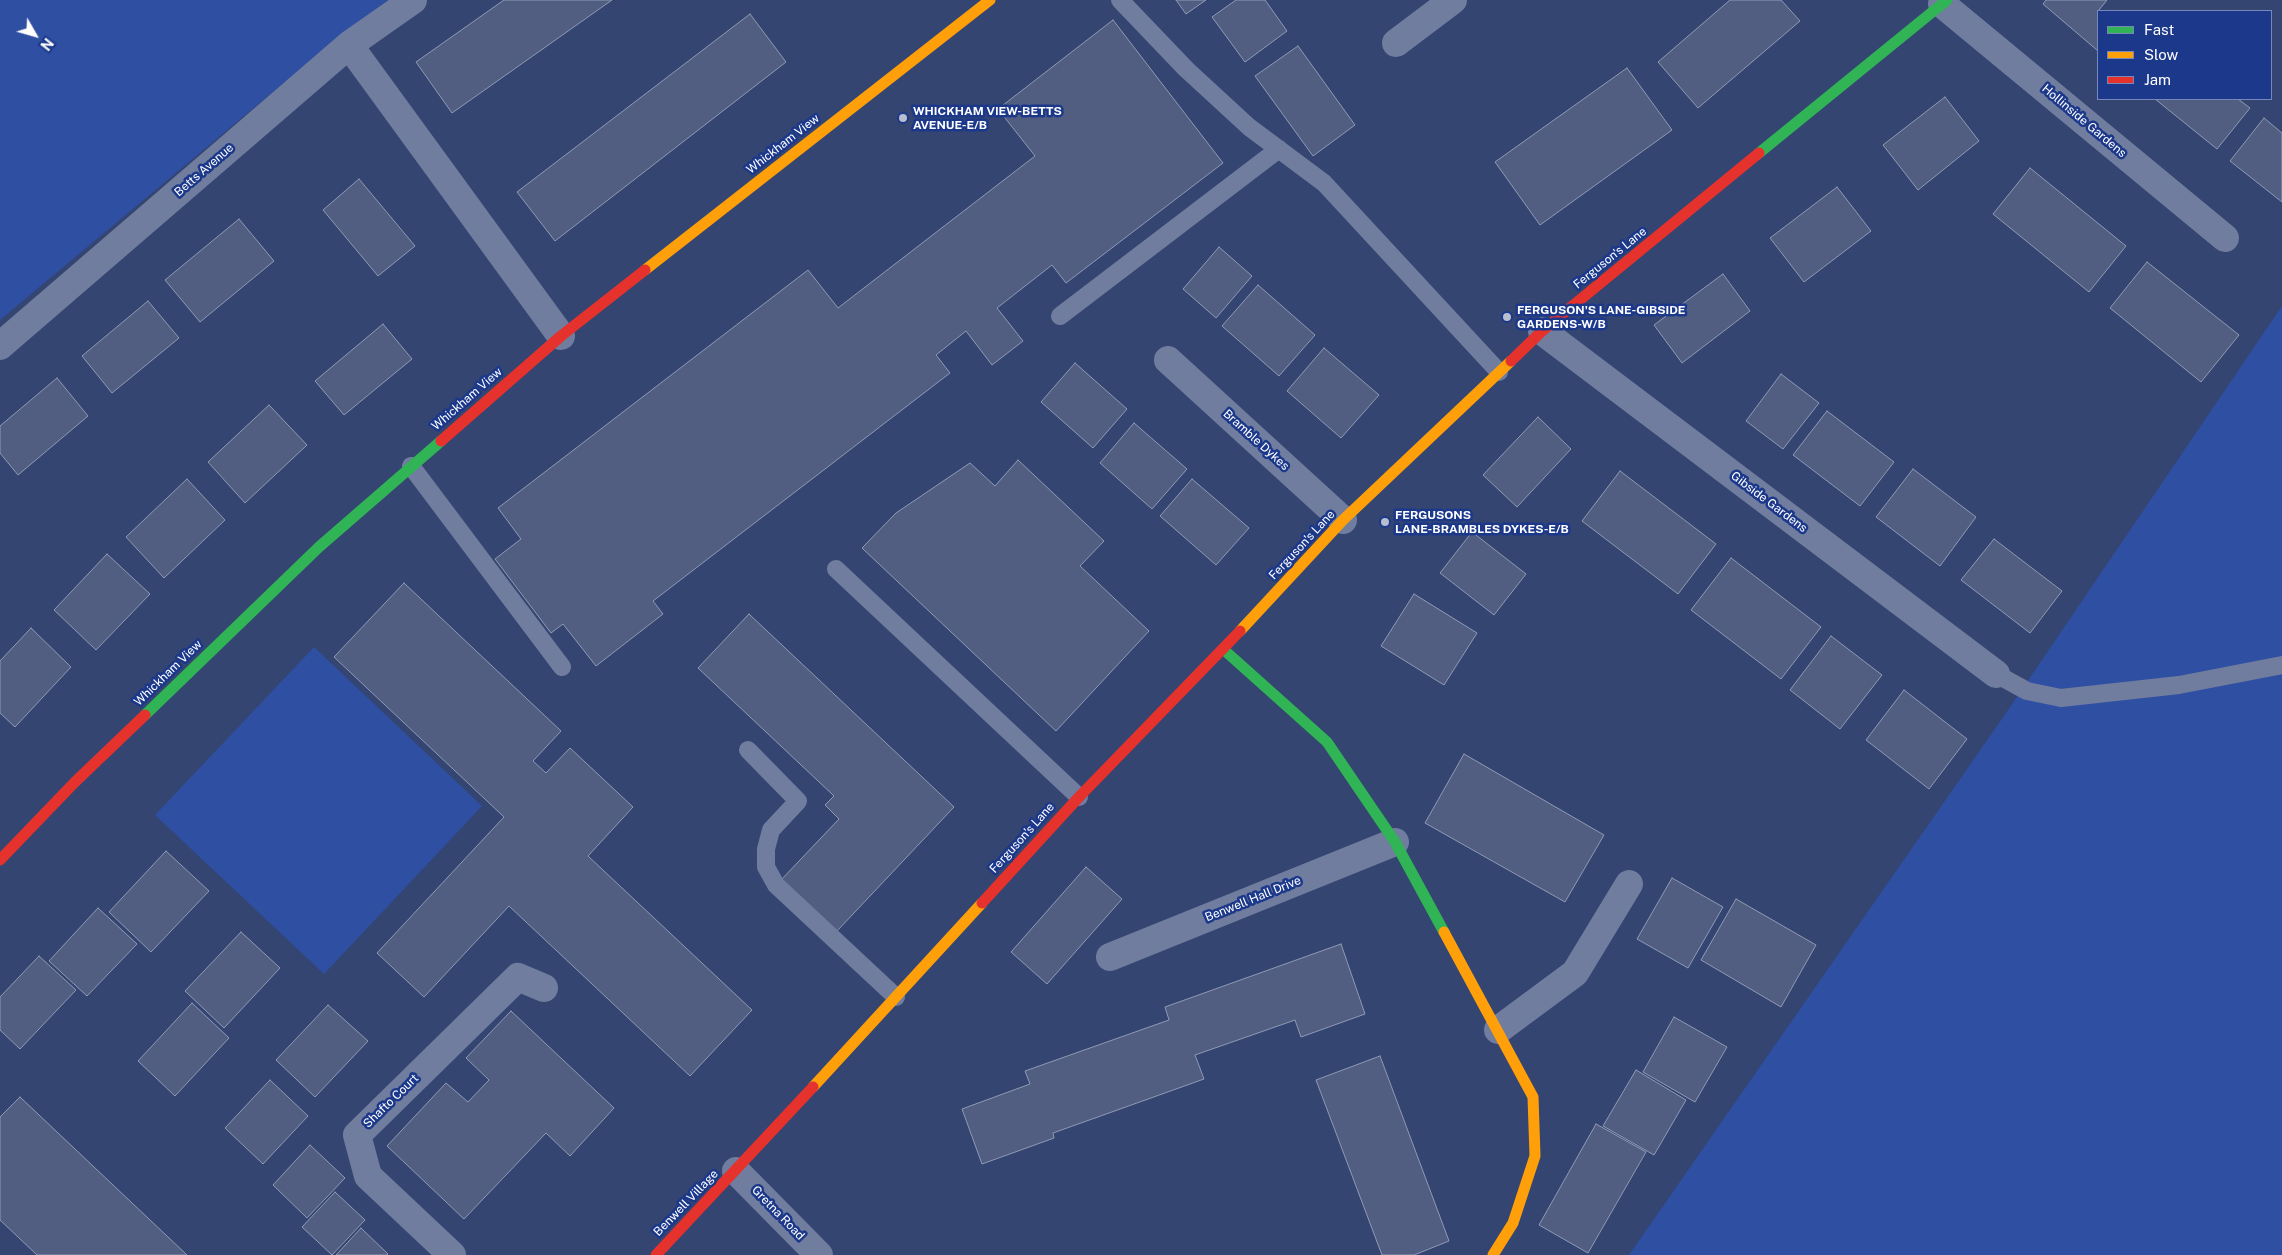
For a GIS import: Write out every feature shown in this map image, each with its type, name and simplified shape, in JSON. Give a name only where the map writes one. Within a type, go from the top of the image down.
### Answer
[{"type":"street","name":"Betts Avenue","points":[[0,346],[349,45],[413,0]]},
{"type":"street","name":"Whickham View","points":[[0,860],[74,782],[319,547],[560,336],[990,0]]},
{"type":"street","points":[[1396,44],[1453,0]]},
{"type":"street","name":"Hollinside Gardens","points":[[1944,2],[2225,238]]},
{"type":"street","name":"Ferguson's Lane","points":[[736,1171],[1079,797],[1223,649],[1343,520],[1542,331],[1944,2]]},
{"type":"street","points":[[349,45],[560,336]]},
{"type":"street","name":"Gibside Gardens","points":[[1542,331],[1996,674]]},
{"type":"street","name":"Bramble Dykes","points":[[1168,360],[1343,520]]},
{"type":"street","points":[[1223,649],[1327,742],[1395,842],[1533,1097],[1534,1156],[1513,1223],[1493,1255]]},
{"type":"street","name":"Benwell Hall Drive","points":[[1110,957],[1395,842]]},
{"type":"street","points":[[1498,1030],[1575,973],[1629,884]]},
{"type":"street","name":"Shafto Court","points":[[452,1255],[368,1176],[357,1135],[518,977],[544,988]]},
{"type":"street","name":"Benwell Village","points":[[656,1255],[736,1171]]},
{"type":"street","name":"Gretna Road","points":[[736,1171],[819,1255]]},
{"type":"lane","points":[[1120,0],[1186,69],[1249,126],[1324,183],[1499,372]]},
{"type":"lane","points":[[1060,316],[1280,149]]},
{"type":"lane","points":[[411,466],[562,667]]},
{"type":"lane","points":[[836,569],[1079,797]]},
{"type":"lane","points":[[1996,674],[2027,690],[2061,698],[2179,685],[2282,665]]},
{"type":"lane","points":[[748,750],[798,801],[771,830],[766,850],[766,867],[776,885],[896,997]]},
{"type":"shaded area","points":[[0,0],[388,0],[347,30],[0,320]]},
{"type":"shaded area","points":[[2282,306],[2282,1255],[1629,1255],[2006,713]]},
{"type":"shaded area","points":[[314,647],[482,806],[324,974],[155,815]]},
{"type":"building","points":[[504,0],[612,0],[452,113],[416,62]]},
{"type":"building","points":[[1176,0],[1206,0],[1186,14]]},
{"type":"building","points":[[1236,0],[1265,0],[1287,31],[1245,62],[1212,17]]},
{"type":"building","points":[[1730,0],[1781,0],[1800,21],[1698,108],[1658,62]]},
{"type":"building","points":[[2046,0],[2107,0],[2097,10],[2097,50],[2043,4]]},
{"type":"building","points":[[750,14],[786,62],[555,241],[517,192]]},
{"type":"building","points":[[1113,20],[1223,163],[1066,283],[1052,265],[997,308],[1023,341],[992,365],[966,331],[936,355],[950,373],[653,601],[663,614],[596,666],[563,624],[551,633],[495,559],[521,539],[498,508],[808,270],[838,308],[1035,156],[998,109]]},
{"type":"building","points":[[1298,46],[1355,125],[1313,156],[1255,76]]},
{"type":"building","points":[[1627,68],[1672,130],[1540,225],[1495,162]]},
{"type":"building","points":[[1945,97],[1979,141],[1918,190],[1883,145]]},
{"type":"building","points":[[2156,100],[2239,100],[2250,108],[2217,149]]},
{"type":"building","points":[[2264,118],[2282,133],[2282,202],[2230,161]]},
{"type":"building","points":[[2030,168],[2126,246],[2089,292],[1993,214]]},
{"type":"building","points":[[359,179],[415,246],[378,276],[323,210]]},
{"type":"building","points":[[1837,187],[1871,231],[1804,282],[1770,238]]},
{"type":"building","points":[[239,219],[274,261],[200,322],[165,280]]},
{"type":"building","points":[[1219,247],[1252,276],[1216,318],[1183,289]]},
{"type":"building","points":[[2147,262],[2239,335],[2201,382],[2110,308]]},
{"type":"building","points":[[1723,274],[1750,311],[1682,363],[1654,325]]},
{"type":"building","points":[[1258,285],[1315,335],[1279,376],[1222,326]]},
{"type":"building","points":[[148,301],[179,338],[112,393],[82,356]]},
{"type":"building","points":[[383,324],[412,359],[344,415],[315,381]]},
{"type":"building","points":[[1324,348],[1379,395],[1341,438],[1287,391]]},
{"type":"building","points":[[1075,363],[1127,409],[1093,448],[1041,402]]},
{"type":"building","points":[[1781,374],[1819,403],[1783,449],[1746,421]]},
{"type":"building","points":[[57,378],[88,416],[18,475],[0,453],[0,426]]},
{"type":"building","points":[[269,405],[307,445],[245,503],[208,462]]},
{"type":"building","points":[[1827,411],[1894,462],[1860,506],[1793,455]]},
{"type":"building","points":[[1538,417],[1571,449],[1517,507],[1483,475]]},
{"type":"building","points":[[1134,423],[1187,469],[1152,509],[1100,463]]},
{"type":"building","points":[[1018,460],[1104,541],[1080,566],[1149,631],[1056,731],[862,548],[896,513],[970,463],[995,486]]},
{"type":"building","points":[[1913,469],[1976,517],[1940,566],[1876,517]]},
{"type":"building","points":[[1620,471],[1716,544],[1678,594],[1582,521]]},
{"type":"building","points":[[187,479],[225,520],[164,578],[126,537]]},
{"type":"building","points":[[1192,479],[1249,528],[1216,565],[1160,516]]},
{"type":"building","points":[[1472,532],[1526,574],[1494,615],[1440,573]]},
{"type":"building","points":[[1994,539],[2062,591],[2030,633],[1961,580]]},
{"type":"building","points":[[107,554],[150,594],[96,650],[54,610]]},
{"type":"building","points":[[1731,558],[1821,627],[1781,679],[1691,610]]},
{"type":"building","points":[[404,583],[561,731],[533,761],[546,773],[570,748],[633,807],[588,856],[752,1010],[690,1076],[509,906],[424,997],[377,953],[504,817],[334,657]]},
{"type":"building","points":[[1414,594],[1477,633],[1444,685],[1381,646]]},
{"type":"building","points":[[749,614],[954,807],[837,931],[781,880],[839,819],[825,805],[834,796],[698,668]]},
{"type":"building","points":[[31,628],[71,667],[15,727],[0,713],[0,661]]},
{"type":"building","points":[[1831,636],[1882,675],[1840,729],[1790,690]]},
{"type":"building","points":[[1904,690],[1967,739],[1929,789],[1866,740]]},
{"type":"building","points":[[1464,754],[1604,835],[1565,902],[1425,823]]},
{"type":"building","points":[[166,851],[209,891],[151,952],[109,912]]},
{"type":"building","points":[[1086,867],[1122,899],[1047,984],[1011,952]]},
{"type":"building","points":[[1672,878],[1723,907],[1688,968],[1637,939]]},
{"type":"building","points":[[1736,899],[1816,945],[1781,1007],[1701,960]]},
{"type":"building","points":[[98,908],[137,944],[87,996],[49,961]]},
{"type":"building","points":[[241,932],[280,968],[224,1028],[185,991]]},
{"type":"building","points":[[1341,944],[1365,1014],[1301,1037],[1295,1020],[1195,1055],[1204,1079],[1053,1133],[1054,1138],[982,1164],[962,1109],[1030,1084],[1025,1071],[1169,1020],[1165,1007]]},
{"type":"building","points":[[39,956],[76,990],[20,1049],[0,1030],[0,997]]},
{"type":"building","points":[[192,1003],[229,1038],[175,1096],[138,1061]]},
{"type":"building","points":[[328,1005],[368,1041],[315,1097],[276,1060]]},
{"type":"building","points":[[511,1011],[614,1108],[570,1156],[546,1133],[464,1219],[387,1146],[446,1083],[468,1102],[489,1080],[466,1058]]},
{"type":"building","points":[[1674,1017],[1727,1047],[1695,1102],[1643,1072]]},
{"type":"building","points":[[1380,1056],[1449,1241],[1414,1255],[1382,1255],[1316,1080]]},
{"type":"building","points":[[1636,1070],[1686,1100],[1654,1155],[1603,1126]]},
{"type":"building","points":[[270,1080],[308,1116],[263,1164],[225,1128]]},
{"type":"building","points":[[20,1097],[187,1255],[37,1255],[0,1220],[0,1117]]},
{"type":"building","points":[[1596,1124],[1646,1152],[1588,1253],[1539,1225]]},
{"type":"building","points":[[310,1145],[345,1178],[307,1218],[273,1185]]},
{"type":"building","points":[[335,1192],[365,1220],[332,1255],[302,1227]]},
{"type":"building","points":[[361,1228],[388,1254],[387,1255],[336,1255]]},
{"type":"traffic: fast","points":[[1759,153],[1947,0]]},
{"type":"traffic: fast","points":[[145,715],[319,547],[441,441]]},
{"type":"traffic: fast","points":[[1223,649],[1327,742],[1395,842],[1444,932]]},
{"type":"traffic: slow","points":[[645,270],[990,0]]},
{"type":"traffic: slow","points":[[1240,631],[1343,520],[1511,361]]},
{"type":"traffic: slow","points":[[813,1087],[982,903]]},
{"type":"traffic: slow","points":[[1444,932],[1533,1097],[1535,1156],[1513,1223],[1493,1255]]},
{"type":"traffic: jam","points":[[1511,361],[1542,331],[1759,153]]},
{"type":"traffic: jam","points":[[441,441],[561,336],[645,270]]},
{"type":"traffic: jam","points":[[982,903],[1079,797],[1240,631]]},
{"type":"traffic: jam","points":[[0,860],[75,782],[145,715]]},
{"type":"traffic: jam","points":[[656,1255],[813,1087]]},
{"type":"place","name":"WHICKHAM VIEW-BETTS AVENUE-E/B","points":[[903,118]]},
{"type":"place","name":"FERGUSON'S LANE-GIBSIDE GARDENS-W/B","points":[[1507,317]]},
{"type":"place","name":"FERGUSONS LANE-BRAMBLES DYKES-E/B","points":[[1385,522]]}]
